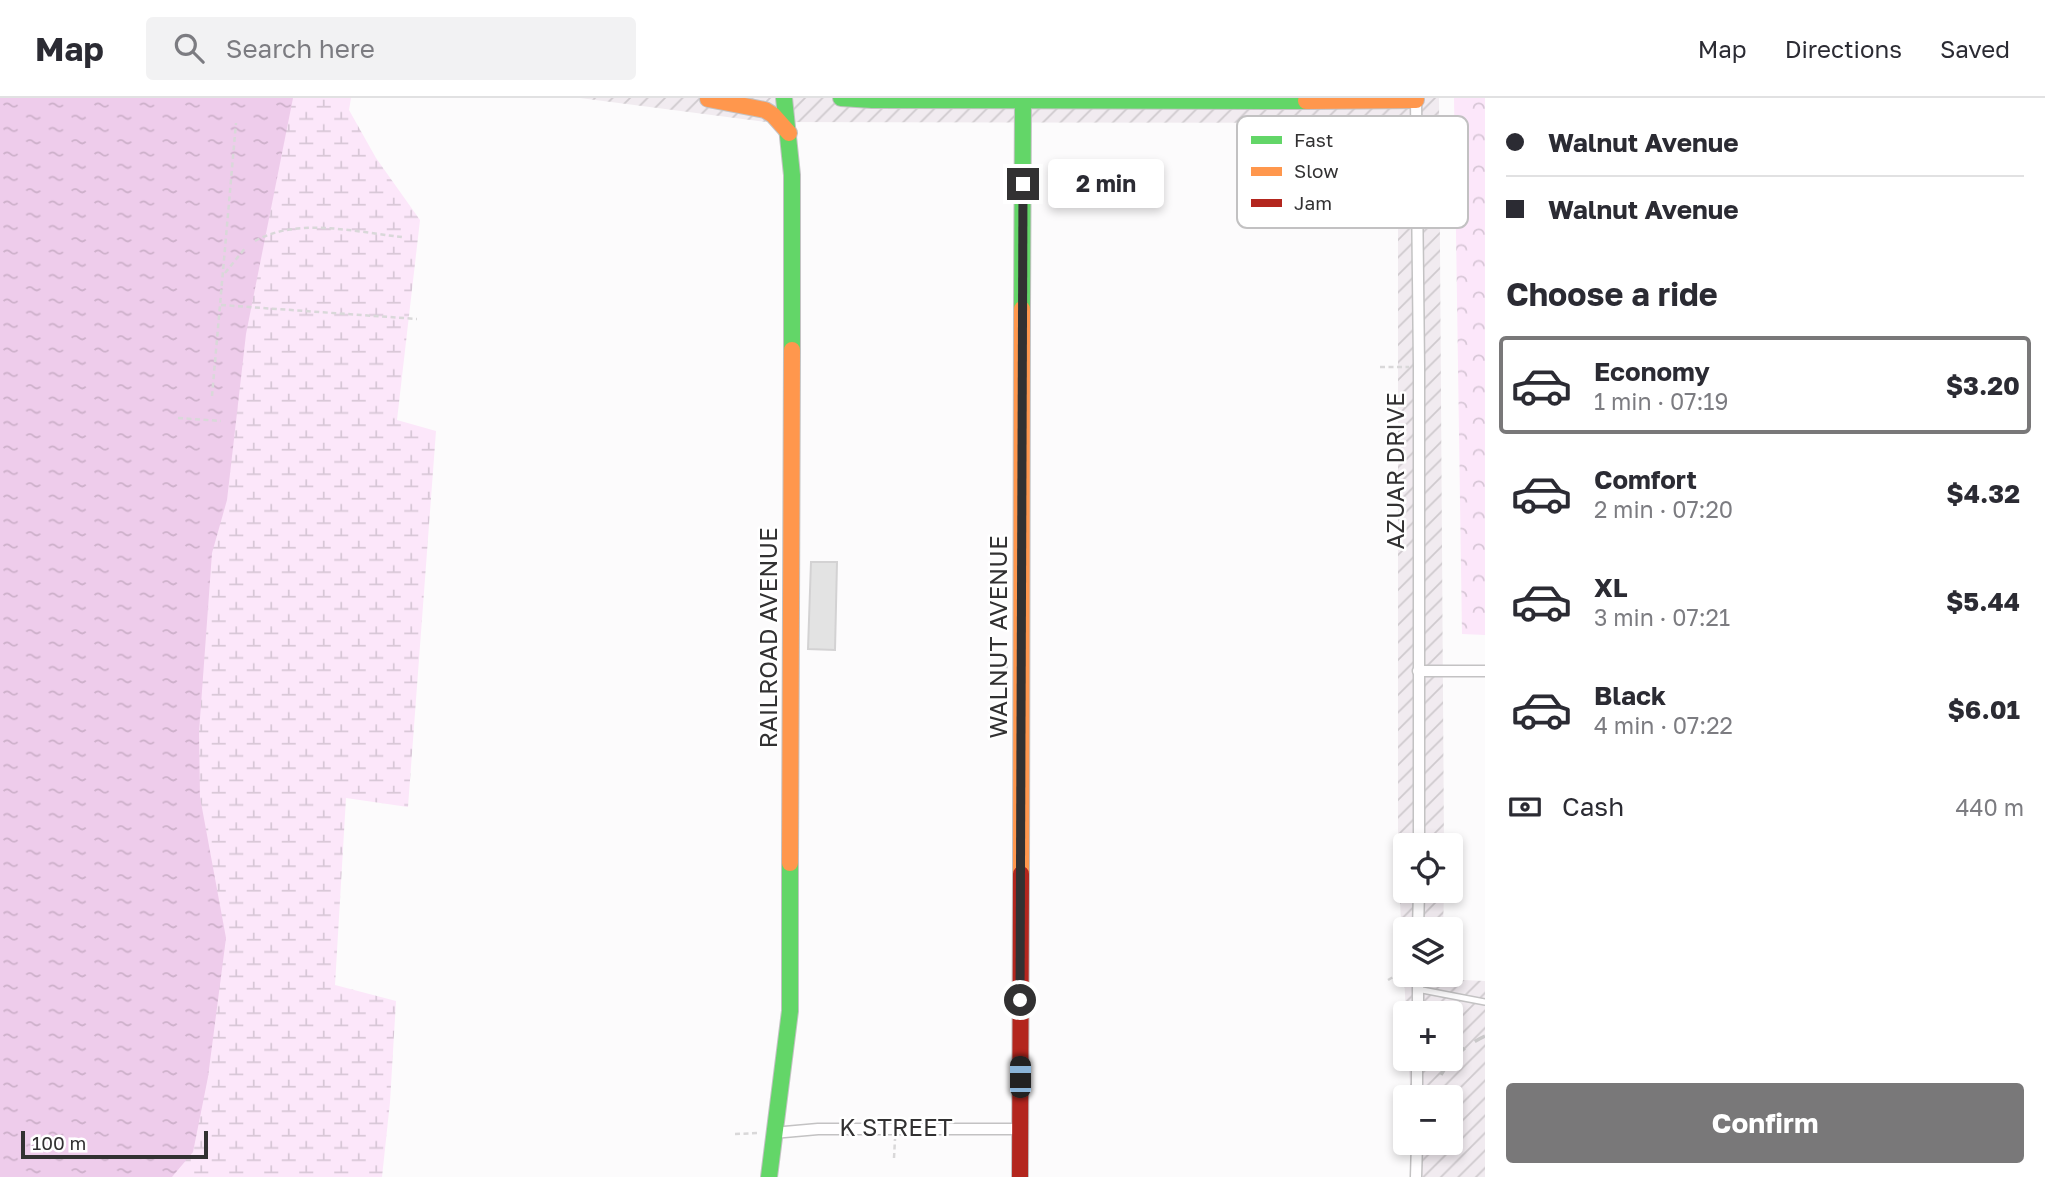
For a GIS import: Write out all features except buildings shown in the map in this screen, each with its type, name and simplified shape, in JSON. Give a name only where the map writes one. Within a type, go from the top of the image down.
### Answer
[{"type":"main road","points":[[700,99],[738,98]]},
{"type":"main road","name":"RAILROAD AVENUE","points":[[769,1177],[773,1133],[786,1062],[790,1011],[792,175],[790,134],[784,98]]},
{"type":"main road","points":[[841,98],[1416,99]]},
{"type":"main road","points":[[700,99],[765,110],[790,134]]},
{"type":"main road","name":"WALNUT AVENUE","points":[[1020,1177],[1027,1128],[1023,99]]},
{"type":"street","name":"AZUAR DRIVE","points":[[1417,228],[1419,833]]},
{"type":"street","points":[[1418,671],[1485,671]]},
{"type":"street","points":[[1418,989],[1418,1001]]},
{"type":"street","name":"K STREET","points":[[773,1133],[818,1129],[1027,1128]]},
{"type":"street","points":[[1416,1155],[1416,1177]]},
{"type":"lane","points":[[1418,989],[1485,1002]]},
{"type":"path","points":[[212,396],[236,123]]},
{"type":"path","points":[[255,240],[270,232],[300,229],[402,237]]},
{"type":"path","points":[[223,276],[246,247]]},
{"type":"path","points":[[220,304],[417,319]]},
{"type":"path","points":[[1380,367],[1419,367]]},
{"type":"path","points":[[178,418],[221,421]]},
{"type":"path","points":[[1388,981],[1393,978]]},
{"type":"path","points":[[894,1158],[895,1128]]},
{"type":"path","points":[[735,1134],[773,1133]]},
{"type":"shaded area","points":[[580,98],[1439,98],[1439,116],[1237,116],[1237,123],[766,122]]},
{"type":"shaded area","points":[[1398,228],[1440,228],[1444,833],[1398,833]]},
{"type":"shaded area","points":[[1400,903],[1444,903],[1443,917],[1401,917]]},
{"type":"shaded area","points":[[1463,980],[1485,981],[1485,1177],[1415,1177],[1414,1155],[1463,1155],[1463,1085],[1410,1085],[1409,1071],[1463,1071],[1463,1001],[1405,1001],[1405,987],[1463,987]]},
{"type":"green space","points":[[261,98],[351,98],[349,110],[376,158],[420,220],[397,420],[436,431],[408,807],[346,798],[335,985],[396,1001],[382,1177],[157,1177],[181,802]]},
{"type":"green space","points":[[1454,98],[1485,98],[1485,635],[1462,634],[1456,228],[1468,228],[1468,116],[1454,116]]},
{"type":"water","points":[[0,98],[293,98],[246,334],[227,500],[212,553],[199,732],[200,797],[226,938],[208,1077],[193,1152],[172,1177],[0,1177]]},
{"type":"railway","points":[[1436,1085],[1451,1060],[1485,1036]]},
{"type":"traffic: fast","points":[[784,98],[792,175],[792,350]]},
{"type":"traffic: fast","points":[[841,98],[1306,101]]},
{"type":"traffic: fast","points":[[1022,309],[1023,98]]},
{"type":"traffic: fast","points":[[769,1177],[790,1011],[790,863]]},
{"type":"traffic: slow","points":[[1306,101],[1416,98]]},
{"type":"traffic: slow","points":[[708,99],[765,110],[789,133]]},
{"type":"traffic: slow","points":[[1021,874],[1022,309]]},
{"type":"traffic: slow","points":[[790,863],[792,350]]},
{"type":"traffic: jam","points":[[1020,1177],[1021,874]]},
{"type":"route","points":[[1020,1000],[1023,184]]}]
